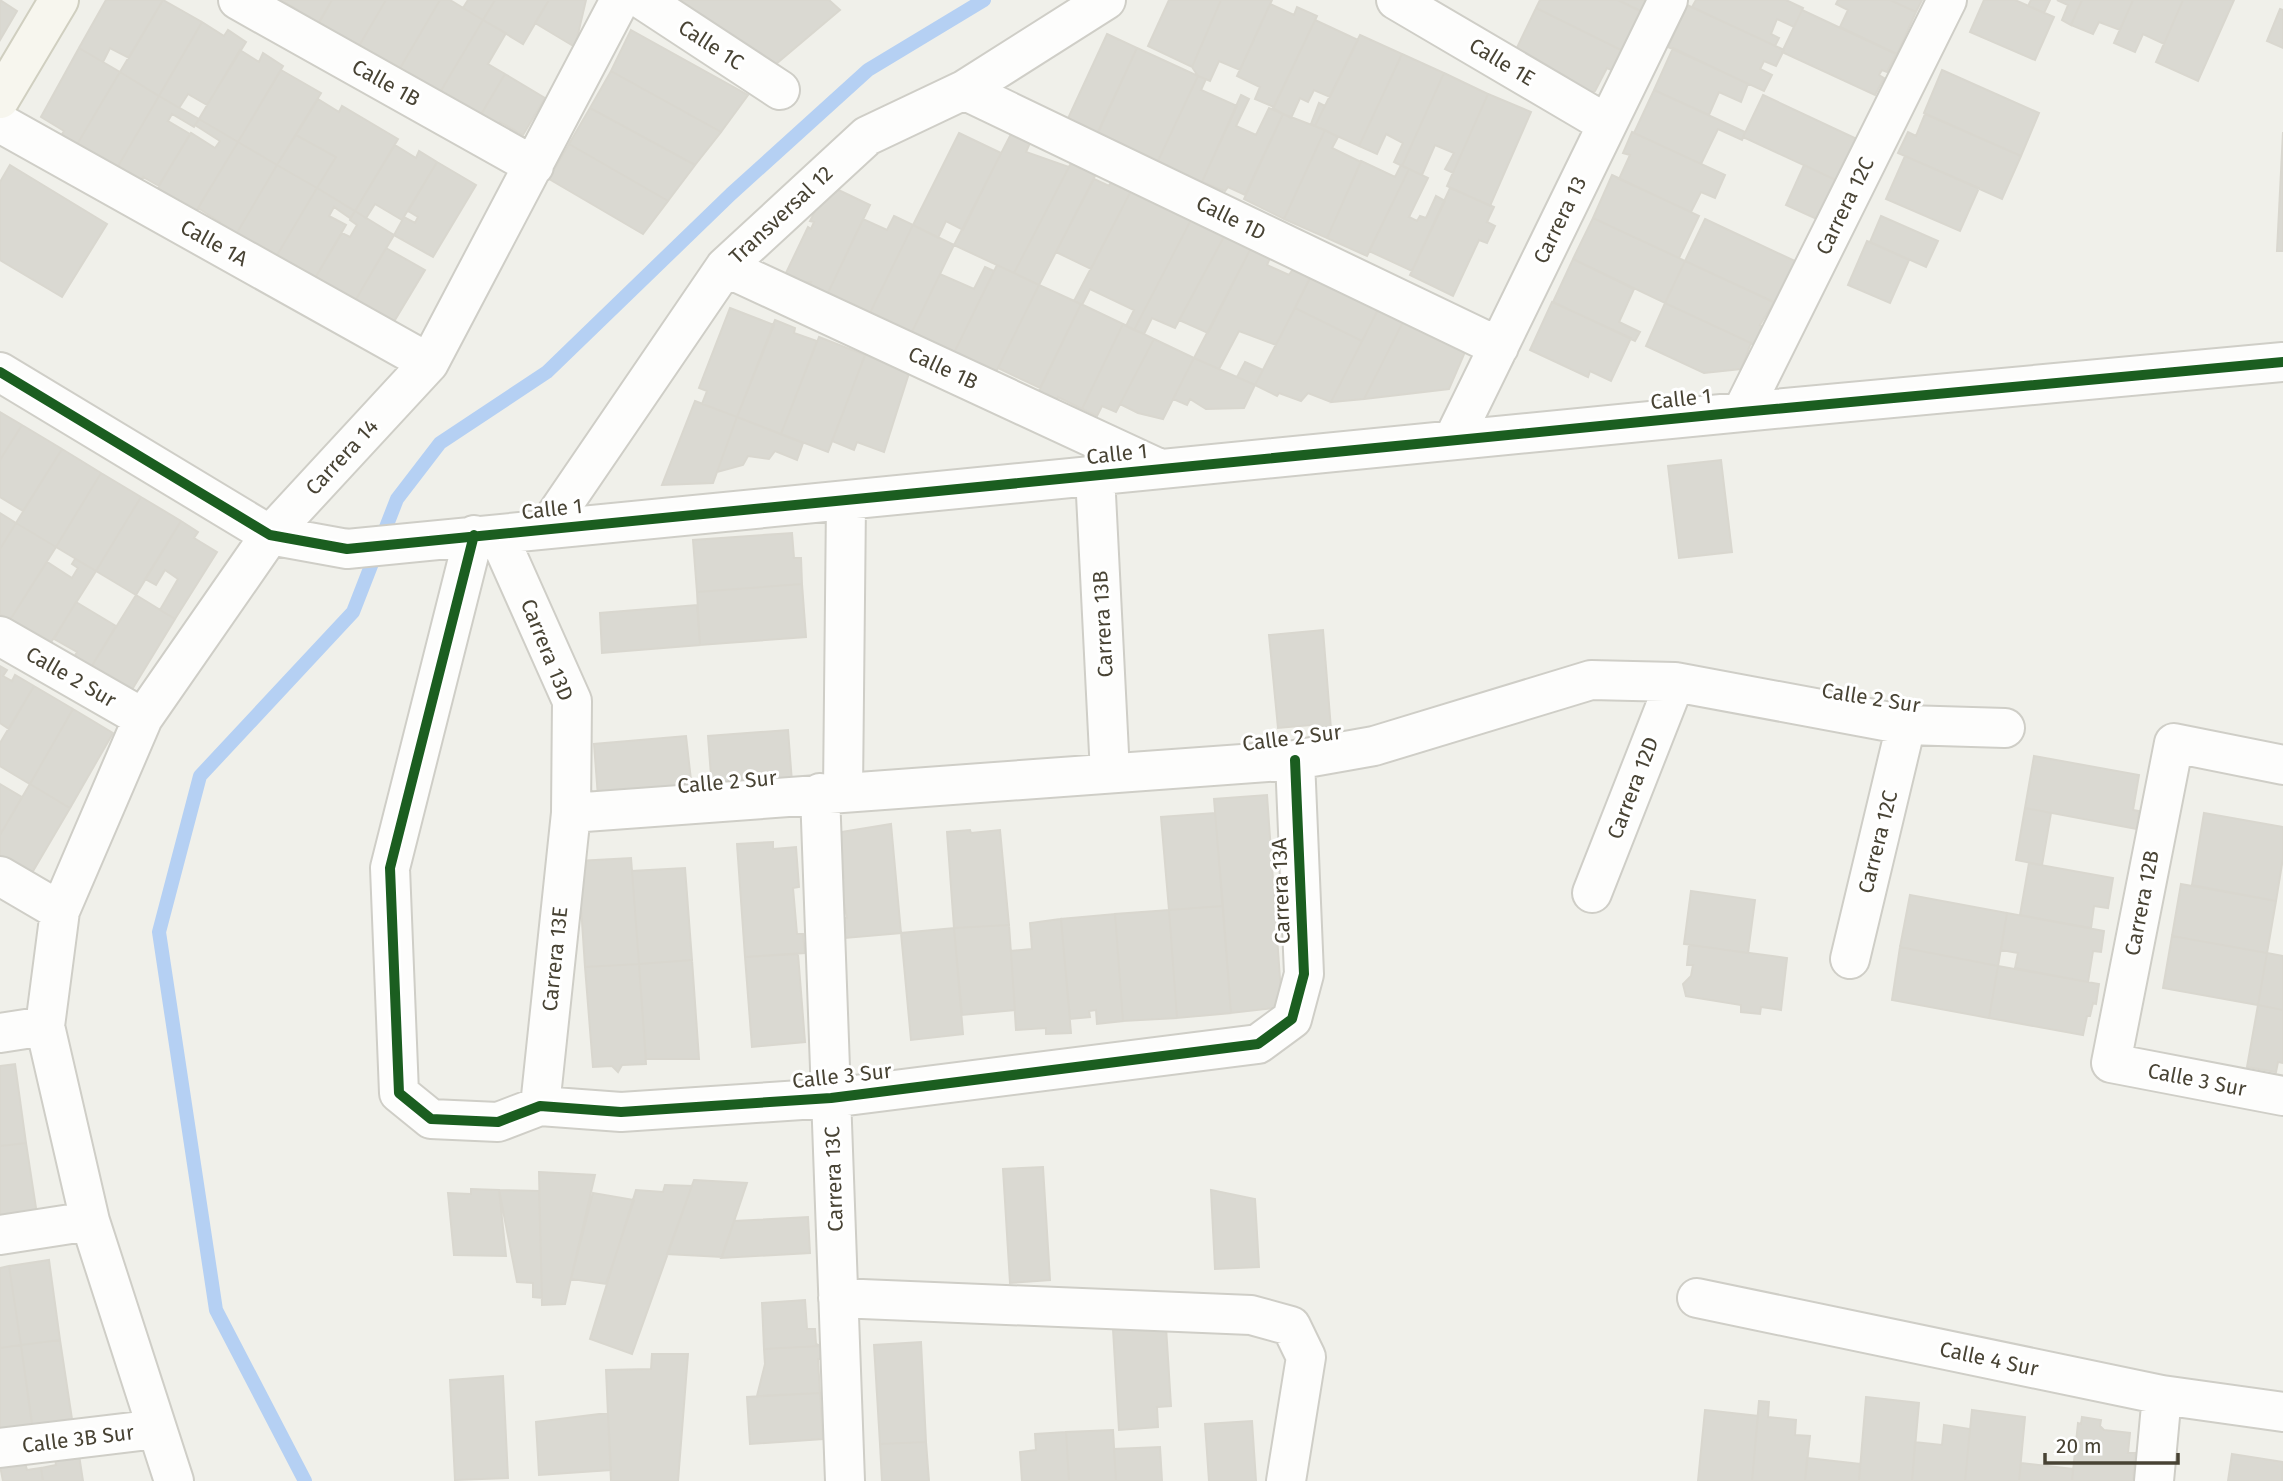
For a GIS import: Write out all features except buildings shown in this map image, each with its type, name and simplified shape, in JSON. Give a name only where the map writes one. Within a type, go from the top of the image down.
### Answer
[{"type":"main road","points":[[0,99],[59,0]]},
{"type":"street","name":"Calle 1B","points":[[238,0],[534,166]]},
{"type":"street","name":"Carrera 14","points":[[174,1481],[90,1222],[46,1026],[60,911],[142,718],[270,535],[429,363],[620,0]]},
{"type":"street","name":"Calle 1C","points":[[643,0],[780,89]]},
{"type":"street","name":"Transversal 12","points":[[547,528],[725,267],[867,136],[964,90],[1106,0]]},
{"type":"street","name":"Calle 1E","points":[[1396,0],[1607,124]]},
{"type":"street","name":"Carrera 13","points":[[1453,440],[1668,0]]},
{"type":"street","name":"Carrera 12C","points":[[1742,412],[1947,0]]},
{"type":"street","name":"Calle 1D","points":[[964,90],[1499,347]]},
{"type":"street","name":"Calle 1A","points":[[0,123],[429,363]]},
{"type":"street","name":"Calle 1B","points":[[725,267],[1160,469]]},
{"type":"street","name":"Calle 1","points":[[0,372],[270,535],[347,550],[547,528],[846,503],[1095,475],[1453,440],[2283,362]]},
{"type":"street","name":"Carrera 13B","points":[[1095,475],[1111,773]]},
{"type":"street","name":"Carrera 13C","points":[[845,1481],[831,1098],[832,792],[846,503]]},
{"type":"street","name":"Carrera 13D","points":[[486,535],[572,701],[571,813]]},
{"type":"street","name":"Calle 3 Sur","points":[[486,535],[390,867],[399,1093],[430,1119],[498,1122],[540,1106],[621,1112],[831,1098],[1258,1044],[1292,1019]]},
{"type":"street","name":"Calle 2 Sur","points":[[0,636],[142,718]]},
{"type":"street","name":"Calle 2 Sur","points":[[571,813],[832,792],[1295,761],[1374,746],[1591,680],[1675,682],[1906,725],[2005,728]]},
{"type":"street","name":"Carrera 12D","points":[[1592,893],[1675,682]]},
{"type":"street","name":"Carrera 12C","points":[[1850,959],[1906,725]]},
{"type":"street","name":"Carrera 12B","points":[[2110,1063],[2174,743],[2283,765]]},
{"type":"street","name":"Carrera 13A","points":[[1292,1019],[1304,974],[1295,761]]},
{"type":"street","name":"Carrera 13E","points":[[540,1106],[571,813]]},
{"type":"street","points":[[0,876],[60,911]]},
{"type":"street","points":[[0,1033],[46,1026]]},
{"type":"street","name":"Calle 3 Sur","points":[[2110,1063],[2283,1096]]},
{"type":"street","points":[[0,1235],[90,1222]]},
{"type":"street","points":[[838,1298],[1251,1315],[1291,1326],[1306,1357],[1286,1481]]},
{"type":"street","name":"Calle 4 Sur","points":[[1697,1298],[2162,1395],[2283,1412]]},
{"type":"street","points":[[2154,1481],[2162,1395]]},
{"type":"street","name":"Calle 3B Sur","points":[[0,1448],[156,1429]]},
{"type":"waterway","points":[[305,1481],[216,1310],[159,932],[200,776],[353,612],[397,499],[440,443],[547,372],[731,194],[868,70],[984,0]]},
{"type":"cycle path","points":[[0,372],[270,535],[347,549],[1742,412],[2283,362]]},
{"type":"cycle path","points":[[474,535],[390,868],[399,1093],[431,1119],[498,1122],[540,1106],[621,1112],[831,1098],[1258,1044],[1292,1019],[1304,974],[1295,760]]}]
